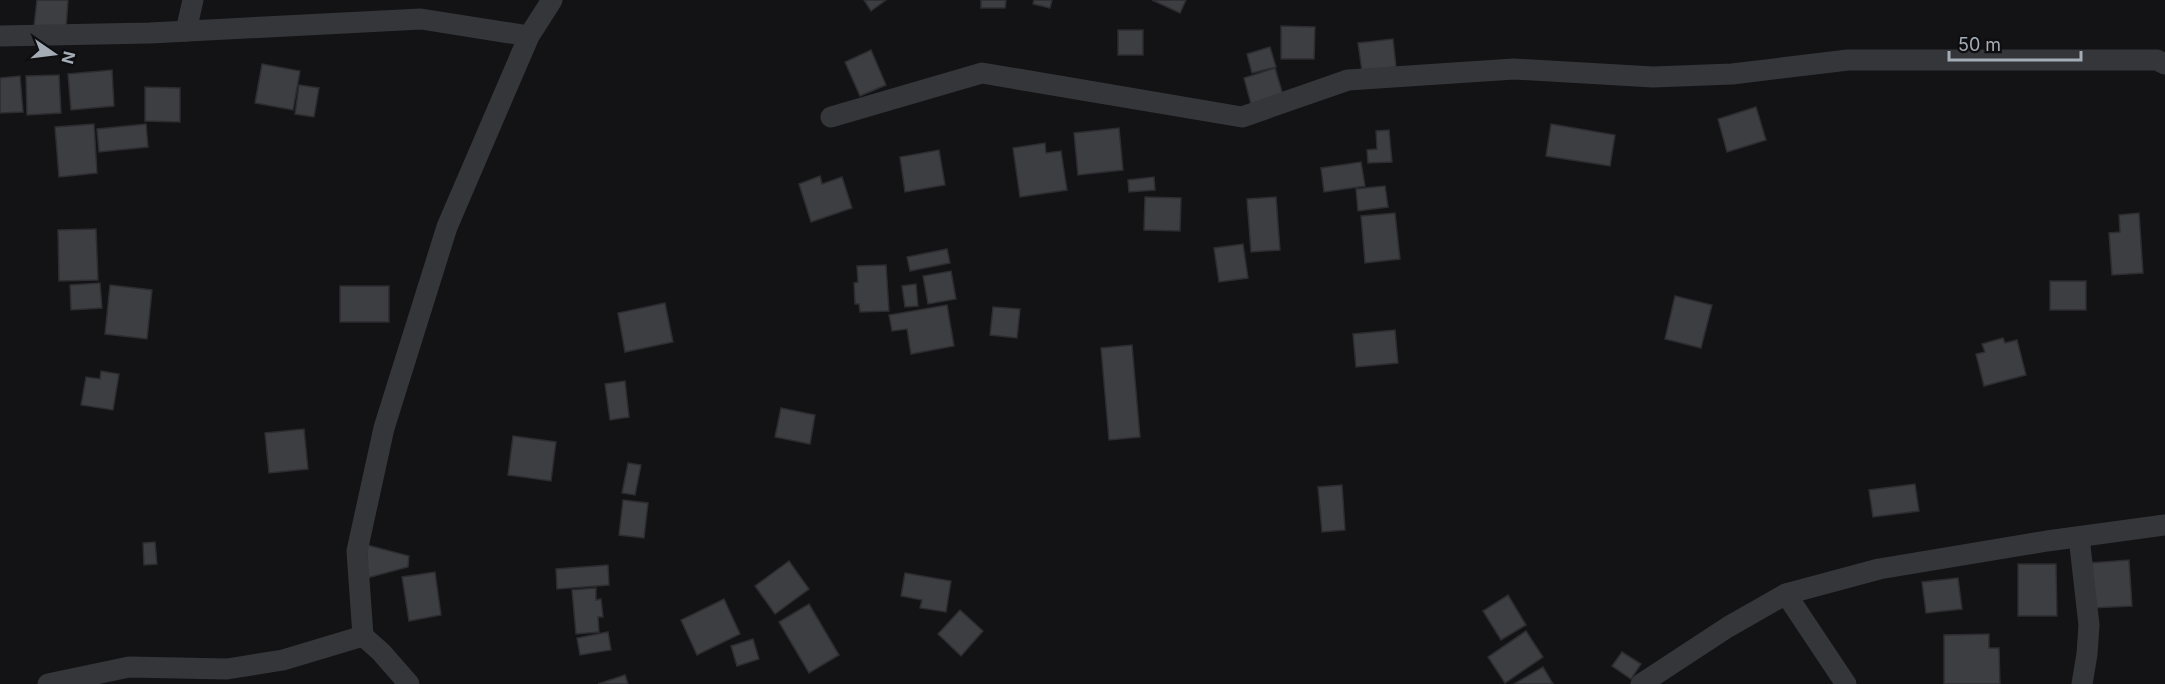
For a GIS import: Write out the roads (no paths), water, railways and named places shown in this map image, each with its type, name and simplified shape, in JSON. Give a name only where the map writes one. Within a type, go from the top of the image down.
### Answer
[{"type":"street","points":[[186,31],[193,0]]},
{"type":"street","points":[[409,684],[381,652],[363,636],[357,551],[384,428],[447,227],[529,36],[552,0]]},
{"type":"street","points":[[0,36],[186,31],[421,18],[529,36]]},
{"type":"street","points":[[831,117],[982,73],[1242,117],[1348,80],[1514,69],[1653,77],[1732,74],[1848,60],[2157,60],[2165,64]]},
{"type":"street","points":[[1641,684],[1728,627],[1786,594],[1879,569],[2165,525]]},
{"type":"street","points":[[2079,537],[2089,625],[2082,684]]},
{"type":"street","points":[[1786,594],[1846,684]]},
{"type":"street","points":[[48,684],[129,667],[227,669],[283,660],[363,636]]}]
